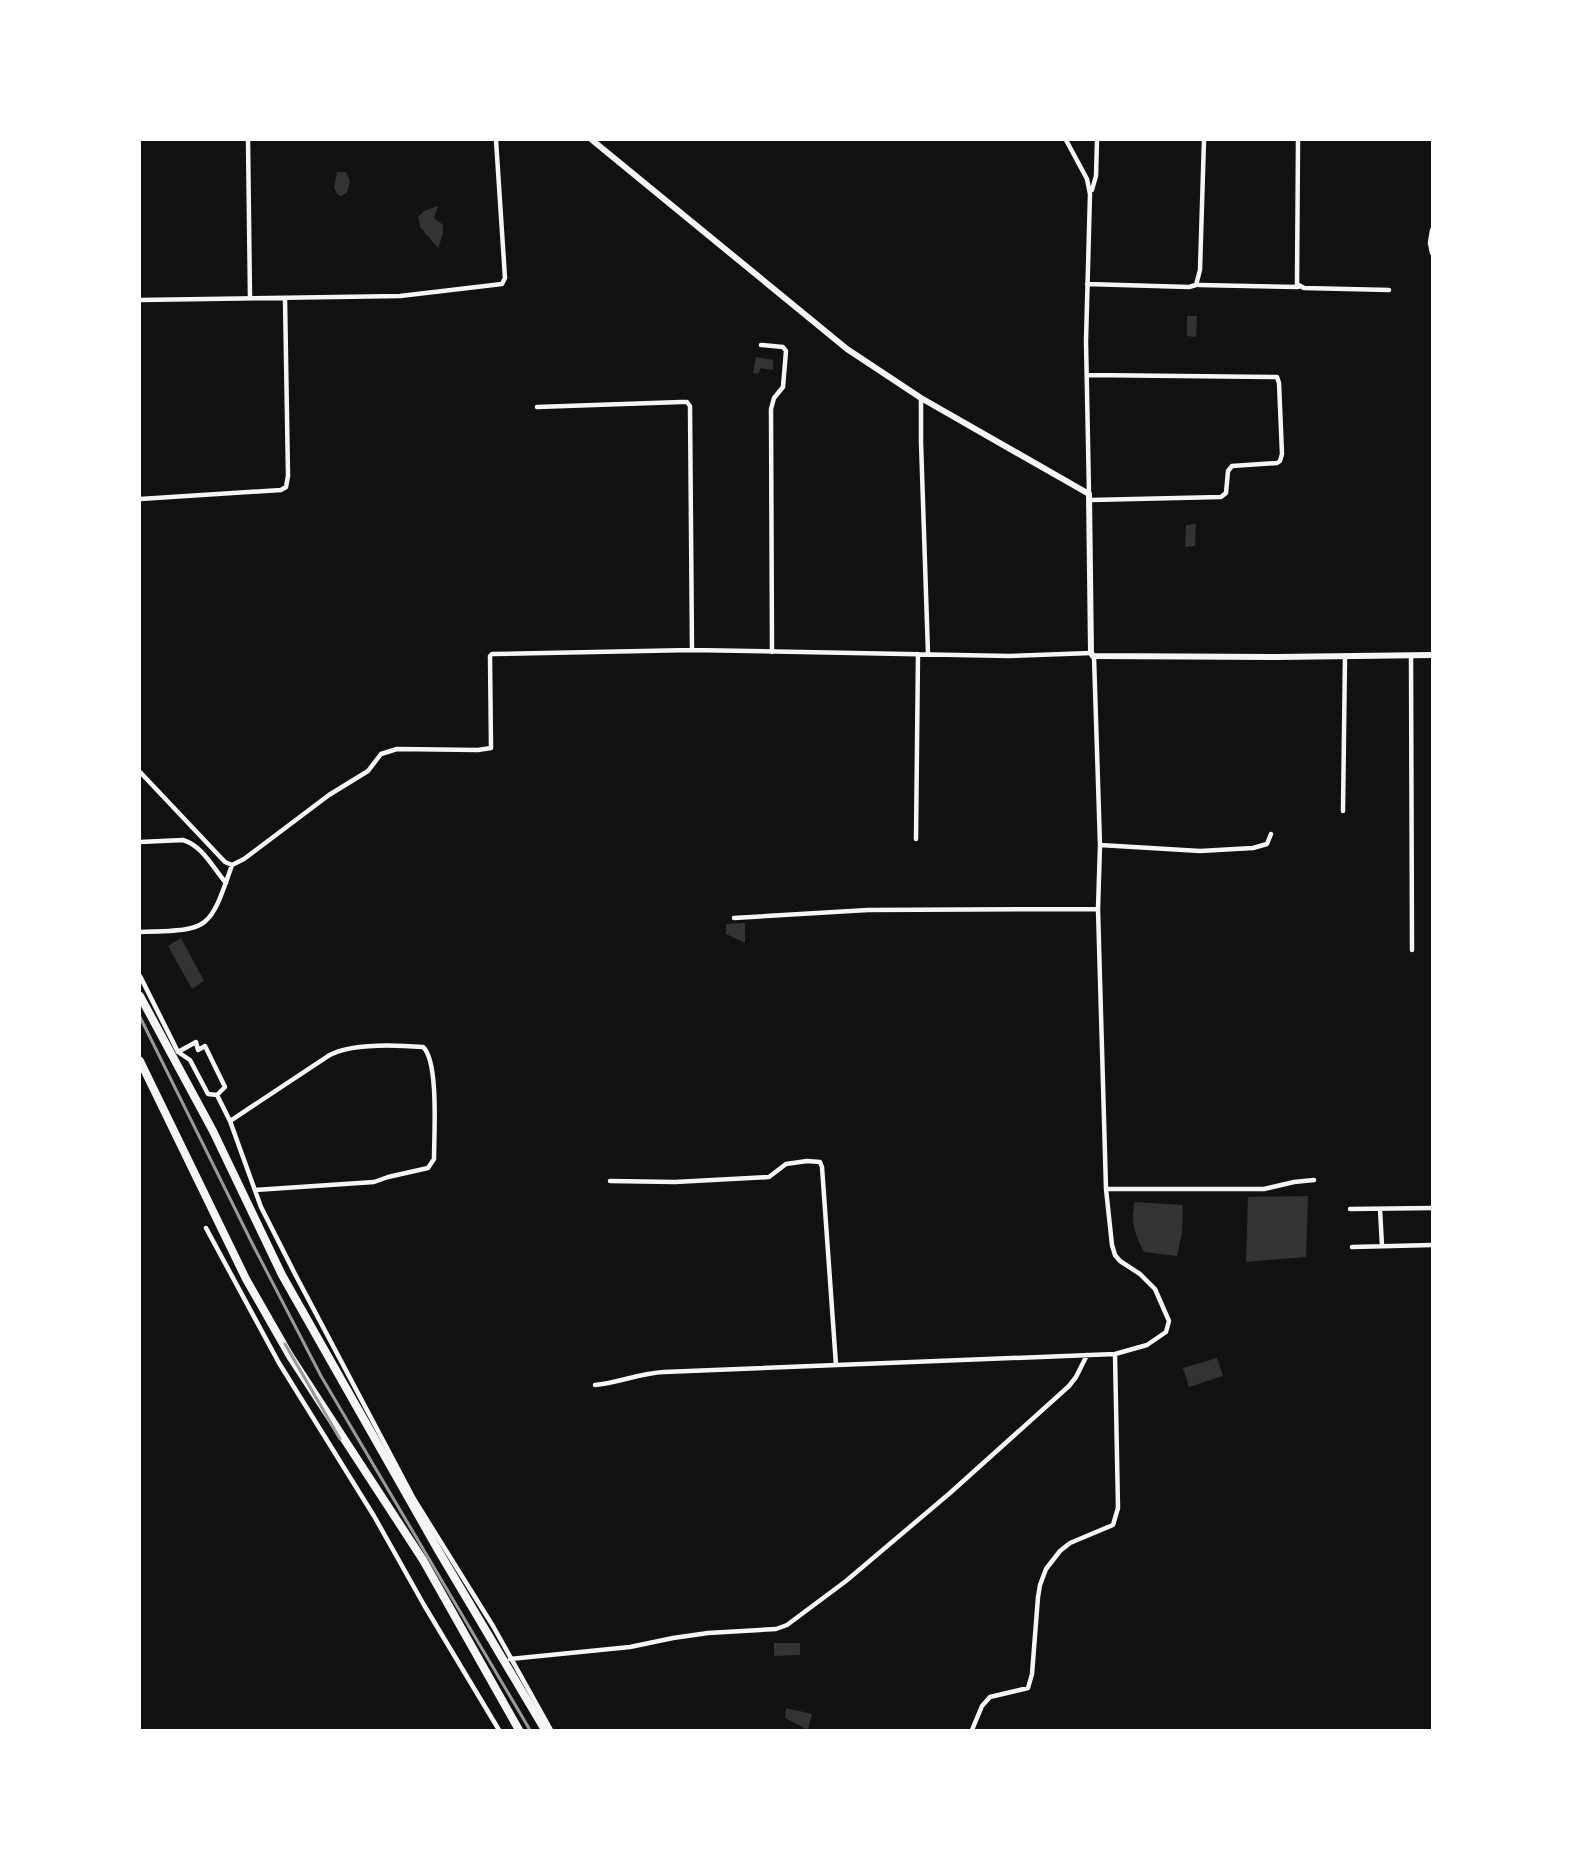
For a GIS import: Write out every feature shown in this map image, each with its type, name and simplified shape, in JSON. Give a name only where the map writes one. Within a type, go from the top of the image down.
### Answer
[{"type":"highway","points":[[140,996],[213,1131],[282,1275],[438,1550],[545,1731]]},
{"type":"highway","points":[[140,1061],[246,1279],[290,1356],[423,1560],[519,1731]]},
{"type":"street","points":[[248,140],[250,298]]},
{"type":"street","points":[[140,300],[400,296],[504,283],[506,278],[496,140]]},
{"type":"street","points":[[592,140],[848,349],[921,398],[1090,497],[1221,497],[1226,493],[1228,471],[1233,466],[1280,461],[1282,454],[1280,383],[1277,376],[1088,375]]},
{"type":"street","points":[[595,1385],[649,1373],[1114,1354],[1147,1345],[1162,1336],[1168,1327],[1169,1321],[1155,1289],[1115,1255],[1106,1189],[1098,909],[1100,845],[1086,341],[1090,194],[1088,179],[1066,140]]},
{"type":"street","points":[[1090,194],[1096,176],[1097,140]]},
{"type":"street","points":[[1087,284],[1189,287],[1196,285],[1200,270],[1204,140]]},
{"type":"street","points":[[1298,140],[1296,280],[1299,286]]},
{"type":"street","points":[[1432,230],[1430,243],[1432,253]]},
{"type":"street","points":[[1199,285],[1389,290]]},
{"type":"street","points":[[140,500],[286,488],[288,476],[285,298]]},
{"type":"street","points":[[760,345],[783,346],[786,351],[783,387],[774,398],[771,409],[772,652]]},
{"type":"street","points":[[921,398],[928,654]]},
{"type":"street","points":[[537,406],[687,402],[690,406],[692,650]]},
{"type":"street","points":[[140,932],[181,931],[205,923],[215,909],[232,865],[244,859],[329,795],[368,771],[381,754],[397,750],[491,748],[490,654],[692,650],[1009,656],[1432,655]]},
{"type":"street","points":[[916,839],[918,654]]},
{"type":"street","points":[[1411,655],[1412,950]]},
{"type":"street","points":[[1344,811],[1345,656]]},
{"type":"street","points":[[140,772],[225,862],[232,865]]},
{"type":"street","points":[[1100,845],[1200,851],[1253,848],[1266,844],[1271,834]]},
{"type":"street","points":[[140,842],[183,840],[190,842],[201,850],[226,883]]},
{"type":"street","points":[[734,918],[867,910],[1098,909]]},
{"type":"street","points":[[140,976],[178,1052],[190,1060],[208,1094],[216,1095],[225,1087],[205,1046],[198,1050],[196,1042],[178,1052]]},
{"type":"street","points":[[230,1121],[328,1056],[338,1052],[352,1049],[410,1046],[423,1047],[430,1058],[434,1086],[434,1158],[428,1168],[374,1182],[255,1190]]},
{"type":"street","points":[[216,1095],[230,1121],[261,1207],[295,1274],[414,1499],[493,1626],[551,1731]]},
{"type":"street","points":[[610,1182],[769,1178],[786,1164],[820,1162],[836,1365]]},
{"type":"street","points":[[1106,1189],[1264,1189],[1314,1180]]},
{"type":"street","points":[[1350,1209],[1432,1208]]},
{"type":"street","points":[[1380,1209],[1382,1246]]},
{"type":"street","points":[[206,1228],[279,1363],[374,1516],[499,1731]]},
{"type":"street","points":[[1352,1247],[1432,1245]]},
{"type":"street","points":[[972,1731],[982,1706],[990,1697],[1028,1688],[1032,1674],[1040,1585],[1052,1560],[1070,1543],[1109,1528],[1116,1520],[1118,1508],[1114,1354]]},
{"type":"street","points":[[510,1659],[630,1647],[708,1633],[761,1631],[787,1625],[846,1581],[1003,1447],[1069,1386],[1087,1355]]},
{"type":"shaded area","points":[[337,172],[346,172],[350,181],[347,193],[341,196],[337,194],[334,187]]},
{"type":"shaded area","points":[[438,206],[434,218],[443,225],[443,234],[438,248],[420,227],[418,217],[424,211]]},
{"type":"shaded area","points":[[1187,316],[1197,316],[1196,337],[1187,336]]},
{"type":"shaded area","points":[[756,357],[773,360],[773,370],[761,368],[758,374],[753,373]]},
{"type":"shaded area","points":[[1196,524],[1195,546],[1185,547],[1186,525]]},
{"type":"shaded area","points":[[745,923],[745,943],[726,934],[726,924]]},
{"type":"shaded area","points":[[181,938],[204,981],[192,989],[168,946]]},
{"type":"shaded area","points":[[1308,1196],[1306,1257],[1246,1262],[1248,1197]]},
{"type":"shaded area","points":[[1135,1202],[1183,1205],[1182,1233],[1177,1256],[1144,1252],[1134,1228]]},
{"type":"shaded area","points":[[1217,1358],[1223,1376],[1189,1387],[1183,1368]]},
{"type":"shaded area","points":[[774,1643],[800,1643],[800,1655],[774,1656]]},
{"type":"shaded area","points":[[786,1708],[812,1714],[808,1730],[785,1718]]},
{"type":"railway","points":[[140,1017],[321,1376],[530,1730]]},
{"type":"railway","points":[[285,1344],[340,1439]]}]
